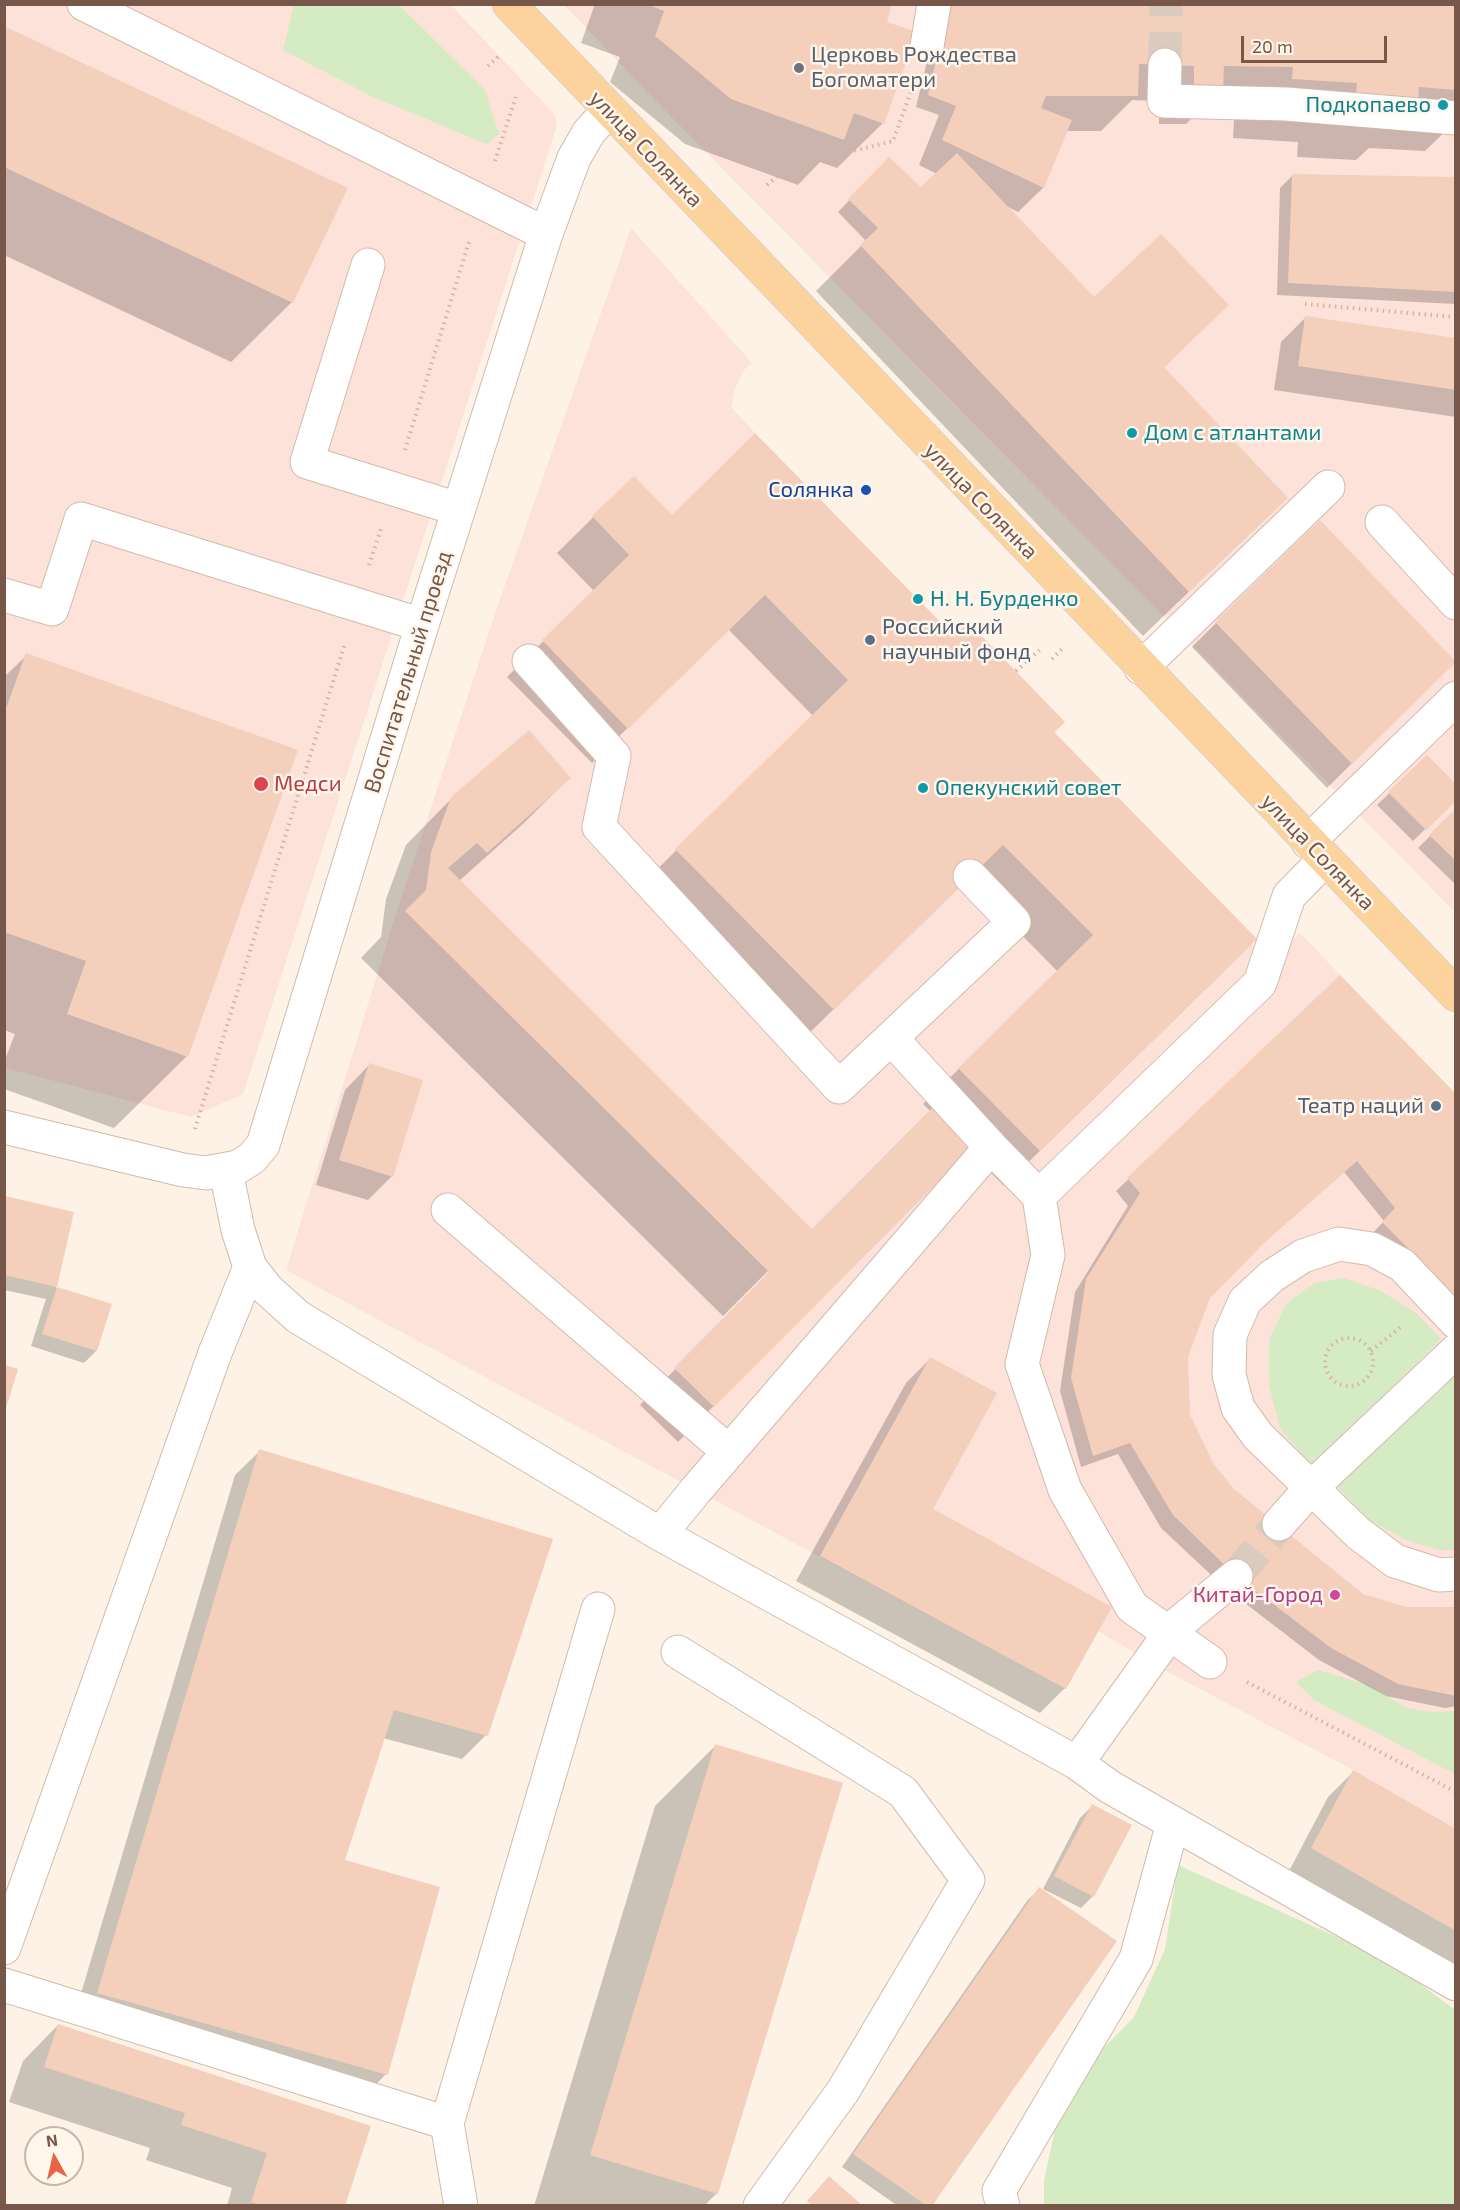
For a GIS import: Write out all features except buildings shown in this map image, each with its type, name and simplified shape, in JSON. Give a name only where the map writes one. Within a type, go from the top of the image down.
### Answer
[{"type":"main road","name":"улица Солянка","points":[[509,4],[1141,668],[1454,990]]},
{"type":"street","points":[[84,4],[546,234]]},
{"type":"street","points":[[927,46],[934,4]]},
{"type":"street","points":[[1165,65],[1164,101],[1286,104],[1455,118]]},
{"type":"street","name":"Воспитательный проезд","points":[[226,1171],[252,1158],[263,1145],[458,509],[546,234],[574,158],[589,132],[609,110]]},
{"type":"street","points":[[368,265],[307,462],[458,509]]},
{"type":"street","points":[[1141,668],[1328,487]]},
{"type":"street","points":[[4,595],[52,609],[81,519],[422,625]]},
{"type":"street","points":[[1382,522],[1455,603]]},
{"type":"street","points":[[529,661],[614,756],[599,827],[839,1087],[1014,922],[970,876]]},
{"type":"street","points":[[1039,1196],[1260,983],[1289,896],[1317,851],[1455,698]]},
{"type":"street","points":[[891,1038],[1039,1196],[1048,1256],[1022,1364],[1065,1490],[1132,1607],[1210,1662]]},
{"type":"street","points":[[4,1127],[183,1170],[206,1173],[226,1171],[238,1230],[250,1266],[267,1289],[298,1317],[660,1534],[1077,1763],[1110,1787],[1455,1984]]},
{"type":"street","points":[[660,1534],[991,1147]]},
{"type":"street","points":[[448,1210],[729,1452]]},
{"type":"street","points":[[1455,1322],[1402,1265],[1372,1248],[1339,1244],[1303,1256],[1272,1276],[1245,1301],[1230,1335],[1229,1375],[1238,1408],[1258,1436],[1358,1533],[1395,1561],[1439,1575],[1455,1574]]},
{"type":"street","points":[[4,1948],[215,1353],[250,1266]]},
{"type":"street","points":[[1279,1524],[1311,1488],[1455,1351]]},
{"type":"street","points":[[1077,1763],[1170,1633],[1236,1575]]},
{"type":"street","points":[[461,2205],[447,2123],[598,1609]]},
{"type":"street","points":[[678,1652],[903,1791],[968,1880],[843,2091],[760,2205]]},
{"type":"street","points":[[1003,2205],[999,2191],[1136,1959],[1173,1823]]},
{"type":"street","points":[[4,1985],[447,2123]]},
{"type":"path","points":[[767,185],[788,168],[893,141],[927,46]]},
{"type":"path","points":[[488,66],[499,56]]},
{"type":"path","points":[[183,1170],[516,96]]},
{"type":"path","points":[[1305,304],[1455,317]]},
{"type":"path","points":[[1132,584],[1145,572]]},
{"type":"path","points":[[1016,671],[1042,648]]},
{"type":"path","points":[[1052,659],[1062,649]]},
{"type":"path","points":[[1352,1338],[1366,1345],[1373,1358],[1370,1374],[1358,1384],[1350,1386],[1335,1382],[1329,1376],[1324,1360],[1330,1346],[1337,1341],[1352,1338]]},
{"type":"path","points":[[1210,1662],[1455,1792]]},
{"type":"shaded area","points":[[4,5],[451,5],[553,113],[557,121],[243,1094],[191,1117],[5,1068]]},
{"type":"shaded area","points":[[564,5],[1455,5],[1455,912],[648,93]]},
{"type":"shaded area","points":[[631,228],[752,363],[744,370],[735,389],[731,407],[755,433],[953,635],[968,622],[1065,722],[1055,733],[1257,939],[1252,944],[1256,949],[1287,945],[1300,933],[1455,1094],[1455,1829],[1353,1770],[1170,1673],[1098,1631],[1066,1689],[286,1270],[398,907],[498,605]]},
{"type":"green space","points":[[294,5],[399,5],[485,90],[499,134],[487,144],[375,98],[283,50]]},
{"type":"green space","points":[[1344,1278],[1381,1291],[1416,1313],[1441,1339],[1312,1466],[1280,1428],[1269,1385],[1269,1340],[1286,1304],[1314,1283]]},
{"type":"green space","points":[[1455,1373],[1455,1550],[1439,1550],[1406,1540],[1371,1521],[1336,1485]]},
{"type":"green space","points":[[1318,1670],[1368,1685],[1407,1708],[1433,1712],[1455,1711],[1455,1774],[1314,1700],[1296,1682]]},
{"type":"green space","points":[[1178,1865],[1388,1960],[1455,2010],[1455,2205],[1044,2206],[1044,2180],[1064,2089],[1134,2017],[1165,1949]]},
{"type":"tunnel","points":[[1165,65],[1166,4]]},
{"type":"tunnel","points":[[1236,1576],[1279,1524]]},
{"type":"place","name":"Церковь Рождества Богоматери","points":[[799,68]]},
{"type":"place","name":"Подкопаево","points":[[1443,105]]},
{"type":"place","name":"Дом с атлантами","points":[[1132,433]]},
{"type":"place","name":"Солянка","points":[[866,490]]},
{"type":"place","name":"Н. Н. Бурденко","points":[[918,599]]},
{"type":"place","name":"Российский научный фонд","points":[[870,640]]},
{"type":"place","name":"Медси","points":[[261,784]]},
{"type":"place","name":"Опекунский совет","points":[[923,788]]},
{"type":"place","name":"Театр наций","points":[[1436,1106]]},
{"type":"place","name":"Китай-Город","points":[[1335,1595]]}]
